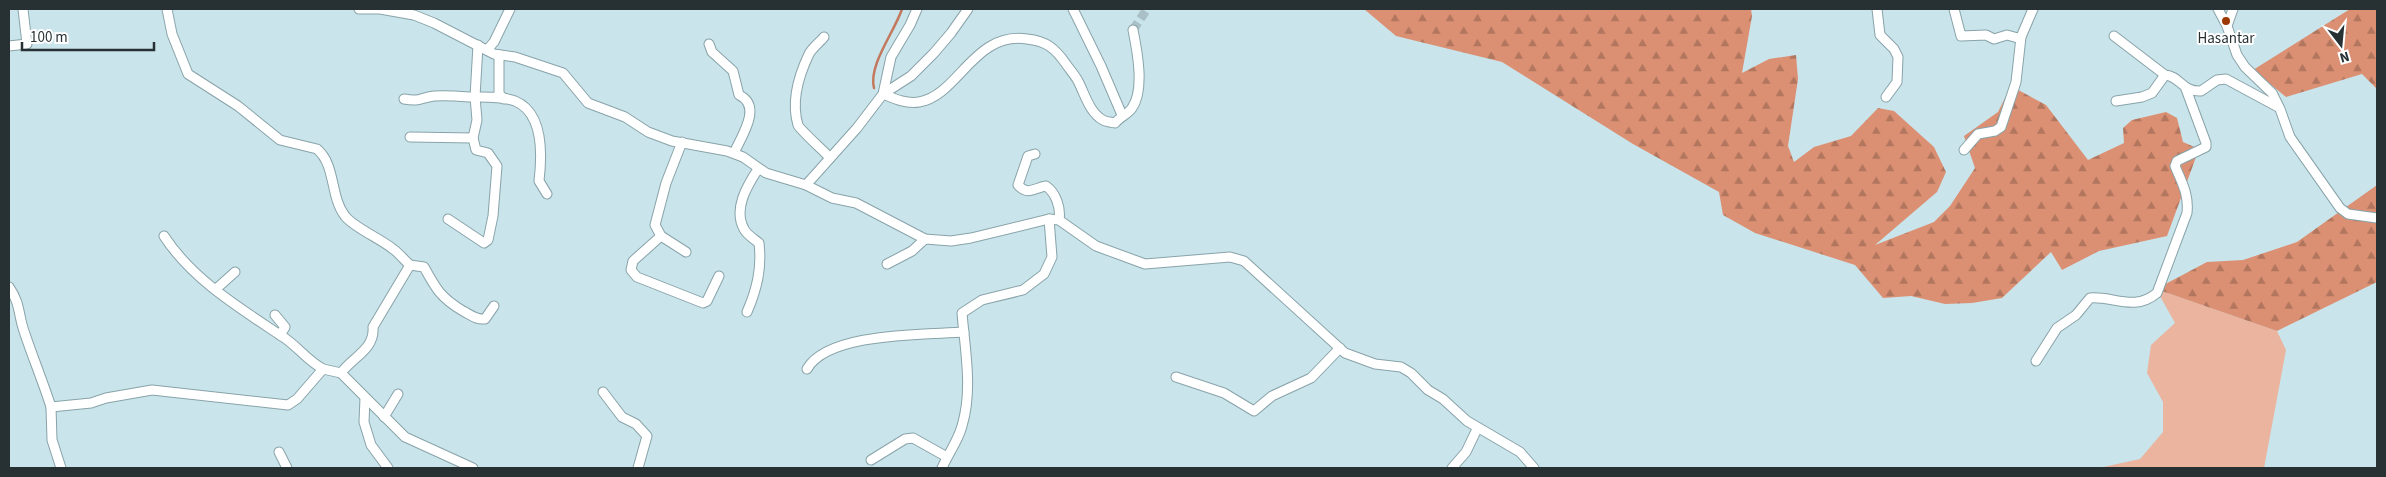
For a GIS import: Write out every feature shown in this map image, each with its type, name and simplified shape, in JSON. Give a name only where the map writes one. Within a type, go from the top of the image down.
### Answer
[{"type":"street","points":[[9,46],[27,44],[24,9]]},
{"type":"street","points":[[167,9],[172,34],[188,74],[238,106],[280,140],[317,149],[322,153],[328,163],[338,203],[344,216],[395,250],[410,265],[424,267],[440,295],[450,304],[473,317],[485,319],[494,306]]},
{"type":"street","points":[[359,9],[380,9],[414,15],[487,50],[500,55],[516,56],[563,73],[588,104],[625,117],[648,132],[743,157],[766,174],[806,185],[832,198],[856,203],[925,238],[951,241],[971,238],[1049,219],[1059,220],[1096,246],[1145,264],[1230,257],[1244,260],[1345,353],[1376,364],[1401,367],[1411,373],[1428,390],[1443,399],[1477,429],[1520,452],[1534,468]]},
{"type":"street","points":[[487,50],[494,42],[510,9]]},
{"type":"street","points":[[883,94],[891,57],[910,25],[916,9]]},
{"type":"street","points":[[806,185],[883,94],[911,76],[951,33],[968,9]]},
{"type":"street","points":[[1073,9],[1122,115]]},
{"type":"street","points":[[1877,9],[1880,35],[1894,49],[1898,58],[1896,82],[1886,97]]},
{"type":"street","points":[[1954,9],[1962,36],[1981,35],[1994,39],[2007,35],[2021,37]]},
{"type":"street","points":[[1964,150],[1978,134],[1995,131],[2002,127],[2016,82],[2021,37],[2032,9]]},
{"type":"street","points":[[2218,9],[2227,26],[2237,55],[2245,67],[2272,93],[2290,137],[2340,208],[2348,214],[2377,218]]},
{"type":"street","points":[[2227,26],[2233,9]]},
{"type":"street","points":[[883,94],[904,102],[921,102],[935,95],[983,51],[999,41],[1025,38],[1048,44],[1056,50],[1078,81],[1086,100],[1103,120],[1115,122],[1122,115],[1128,113],[1138,96],[1139,67],[1133,30]]},
{"type":"street","points":[[2036,361],[2057,328],[2076,315],[2090,298],[2125,304],[2150,298],[2157,293],[2187,213],[2188,201],[2185,186],[2175,166],[2177,161],[2206,147],[2186,89],[2174,78],[2165,75],[2114,36]]},
{"type":"street","points":[[824,37],[809,53],[796,93],[796,111],[799,127],[830,158]]},
{"type":"street","points":[[709,44],[712,52],[733,70],[739,95],[746,98],[750,106],[745,131],[734,154]]},
{"type":"street","points":[[448,219],[484,243],[488,240],[493,216],[497,166],[488,152],[476,150],[473,138],[477,120],[475,97],[478,45]]},
{"type":"street","points":[[500,55],[499,94],[504,99]]},
{"type":"street","points":[[2116,101],[2142,97],[2152,93],[2165,75]]},
{"type":"street","points":[[2186,89],[2201,91],[2218,80],[2226,79],[2280,109]]},
{"type":"street","points":[[404,99],[418,102],[433,96],[475,97],[504,99],[515,102],[524,108],[540,136],[542,156],[539,181],[547,194]]},
{"type":"street","points":[[410,137],[473,138]]},
{"type":"street","points":[[682,142],[666,183],[655,218],[655,225],[661,236],[686,252]]},
{"type":"street","points":[[1036,154],[1028,156],[1018,185],[1023,191],[1030,192],[1046,186],[1053,191],[1060,213],[1059,220]]},
{"type":"street","points":[[747,312],[756,291],[761,257],[759,243],[744,230],[740,209],[749,183],[758,169]]},
{"type":"street","points":[[942,468],[962,428],[967,403],[962,313],[982,300],[1023,290],[1044,274],[1052,257],[1049,219]]},
{"type":"street","points":[[164,236],[182,259],[242,311],[290,341],[311,362],[323,369],[341,372],[405,437],[473,468]]},
{"type":"street","points":[[661,236],[633,261],[631,270],[637,277],[703,303],[707,301],[719,276]]},
{"type":"street","points":[[887,264],[912,251],[925,238]]},
{"type":"street","points":[[341,372],[369,346],[374,338],[373,327],[410,265]]},
{"type":"street","points":[[216,289],[235,272]]},
{"type":"street","points":[[9,287],[18,302],[24,332],[45,385],[51,407],[52,440],[62,468]]},
{"type":"street","points":[[275,316],[285,327],[280,335]]},
{"type":"street","points":[[807,369],[810,364],[839,345],[875,338],[964,332]]},
{"type":"street","points":[[1176,377],[1224,393],[1254,411],[1272,396],[1312,378],[1340,348]]},
{"type":"street","points":[[51,407],[91,403],[106,398],[152,390],[288,405],[297,399],[323,369]]},
{"type":"street","points":[[603,392],[622,417],[636,424],[647,436],[638,468]]},
{"type":"street","points":[[384,417],[398,394]]},
{"type":"street","points":[[365,398],[364,422],[371,445],[388,468]]},
{"type":"street","points":[[1452,468],[1466,452],[1477,429]]},
{"type":"street","points":[[871,460],[905,439],[913,438],[947,457]]},
{"type":"street","points":[[279,452],[287,468]]},
{"type":"shaded area","points":[[2156,289],[2277,331],[2286,350],[2264,468],[2099,468],[2140,459],[2163,432],[2163,402],[2147,373],[2151,345],[2175,323]]},
{"type":"green space","points":[[1364,9],[1751,9],[1752,16],[1742,73],[1769,59],[1796,55],[1798,79],[1788,146],[1794,162],[1814,147],[1851,136],[1878,108],[1894,111],[1934,147],[1946,172],[1937,192],[1875,245],[1934,222],[1950,206],[1975,168],[1964,136],[1998,112],[2011,86],[2046,105],[2088,160],[2124,143],[2123,128],[2132,120],[2166,112],[2177,118],[2183,142],[2199,149],[2167,236],[2099,251],[2062,270],[2051,252],[2002,298],[1972,303],[1945,304],[1911,296],[1883,298],[1855,265],[1755,233],[1723,215],[1719,192],[1633,144],[1502,62],[1396,36]]},
{"type":"green space","points":[[2350,9],[2377,9],[2377,89],[2362,74],[2286,97],[2253,70]]},
{"type":"green space","points":[[2377,185],[2377,282],[2277,331],[2156,289],[2207,262],[2243,260],[2297,242]]},
{"type":"waterway","points":[[874,88],[873,79],[878,59],[902,9]]},
{"type":"tunnel","points":[[1133,30],[1147,9]]},
{"type":"place","name":"Hasantar","points":[[2226,21]]}]
